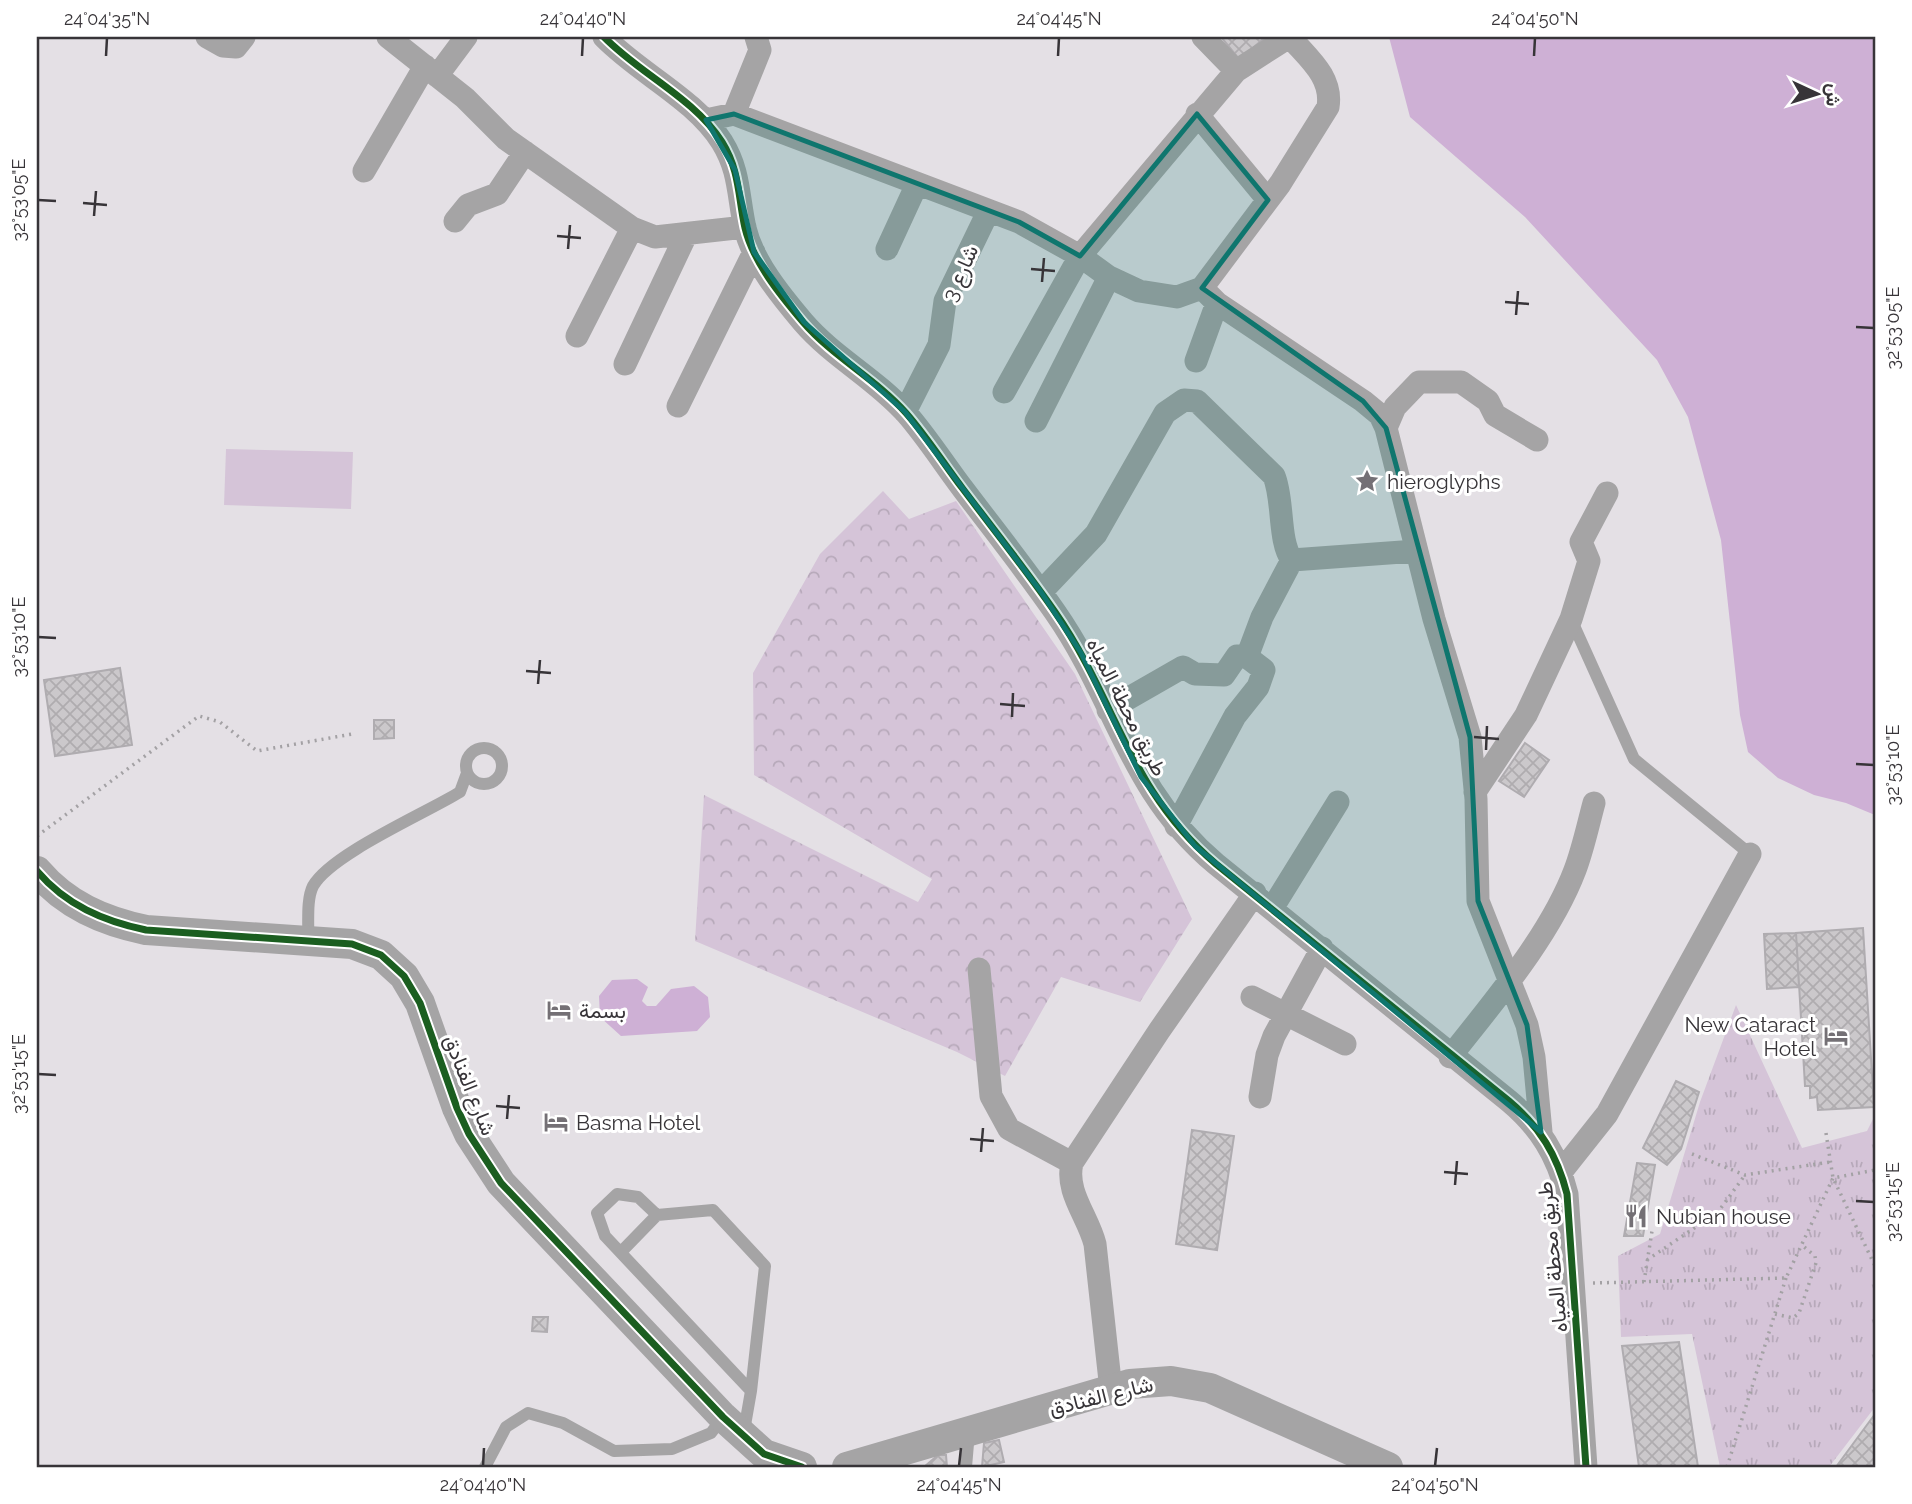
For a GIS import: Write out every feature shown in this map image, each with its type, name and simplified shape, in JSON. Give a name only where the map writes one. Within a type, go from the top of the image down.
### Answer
[{"type":"street","points":[[207,37],[236,47],[244,37]]},
{"type":"street","points":[[388,37],[466,98],[495,130],[632,228],[654,237],[745,227]]},
{"type":"street","points":[[364,171],[431,71],[467,37]]},
{"type":"street","points":[[734,114],[760,50],[757,37]]},
{"type":"street","points":[[1203,37],[1236,71]]},
{"type":"street","points":[[1004,392],[1080,256],[1236,71],[1289,37],[1326,81],[1330,95],[1322,118],[1209,296],[1196,360]]},
{"type":"street","name":"طريق محطة المياه","points":[[616,41],[706,120],[735,170],[743,198],[745,227],[754,253],[804,322],[830,349],[905,412],[1041,592],[1081,653],[1141,777],[1176,826],[1195,846],[1264,900],[1450,1057],[1509,1101],[1541,1132],[1561,1172],[1567,1194],[1586,1467]]},
{"type":"street","points":[[706,120],[734,114],[1019,222],[1080,256],[1109,277],[1139,291],[1165,297],[1209,296],[1380,415],[1386,428],[1416,551],[1470,737],[1475,792],[1478,901],[1490,934],[1511,977],[1534,1058],[1541,1132]]},
{"type":"street","points":[[1197,114],[1268,200]]},
{"type":"street","points":[[455,221],[468,205],[498,194],[525,152]]},
{"type":"street","points":[[887,249],[917,184]]},
{"type":"street","name":"شارع 3","points":[[905,412],[939,345],[945,300],[989,212]]},
{"type":"street","points":[[577,336],[632,228]]},
{"type":"street","points":[[625,364],[686,235]]},
{"type":"street","points":[[678,405],[754,253]]},
{"type":"street","points":[[1036,421],[1109,277]]},
{"type":"street","points":[[1386,428],[1395,407],[1419,382],[1461,382],[1488,401],[1495,415],[1538,440]]},
{"type":"street","points":[[1041,592],[1096,534],[1165,414],[1184,400],[1197,401],[1274,475],[1280,492],[1286,549],[1292,560]]},
{"type":"street","points":[[1475,792],[1526,715],[1571,619],[1589,561],[1581,542],[1607,494]]},
{"type":"street","points":[[1292,560],[1416,551]]},
{"type":"street","points":[[1247,657],[1262,617],[1292,560]]},
{"type":"street","points":[[1108,710],[1183,667],[1195,674],[1224,675],[1237,656],[1247,657],[1264,670],[1258,687],[1236,716],[1176,826]]},
{"type":"street","points":[[1111,1390],[1095,1244],[1091,1226],[1070,1185],[1072,1163],[1158,1031],[1264,900],[1338,802]]},
{"type":"street","points":[[1450,1057],[1511,977],[1547,923],[1575,871],[1594,803]]},
{"type":"street","points":[[1561,1172],[1612,1105],[1750,854]]},
{"type":"street","name":"شارع الفنادق","points":[[37,871],[69,901],[119,925],[146,930],[352,944],[381,955],[404,976],[420,1003],[465,1126],[501,1184],[747,1443],[802,1467]]},
{"type":"street","points":[[1260,1097],[1266,1055],[1322,948]]},
{"type":"street","points":[[979,969],[991,1096],[1009,1129],[1072,1163]]},
{"type":"street","points":[[1252,998],[1345,1044]]},
{"type":"street","name":"شارع الفنادق","points":[[847,1467],[1150,1381],[1191,1383],[1210,1388],[1388,1467]]},
{"type":"lane","points":[[1571,619],[1634,760],[1750,854]]},
{"type":"lane","points":[[308,940],[310,898],[318,879],[361,846],[460,792],[467,773]]},
{"type":"lane","points":[[657,1214],[638,1196],[617,1194],[597,1213],[605,1236],[751,1391]]},
{"type":"lane","points":[[485,1467],[506,1427],[528,1413],[563,1423],[614,1451],[672,1450],[712,1433],[747,1443],[765,1266],[713,1210],[657,1214],[621,1252]]},
{"type":"lane","points":[[966,1467],[969,1432]]},
{"type":"path","points":[[37,836],[199,716],[220,722],[257,751],[352,734]]},
{"type":"path","points":[[1826,1133],[1833,1178],[1875,1266]]},
{"type":"path","points":[[1692,1154],[1745,1175],[1830,1161]]},
{"type":"path","points":[[1833,1178],[1875,1170]]},
{"type":"path","points":[[1647,1260],[1718,1212],[1745,1175]]},
{"type":"path","points":[[1727,1467],[1786,1278],[1833,1178]]},
{"type":"path","points":[[1644,1282],[1652,1231]]},
{"type":"path","points":[[1775,1314],[1793,1318],[1800,1313],[1816,1263],[1815,1256],[1803,1246]]},
{"type":"path","points":[[1574,1283],[1786,1278]]},
{"type":"highlighted area","points":[[734,114],[1019,222],[1080,256],[1197,114],[1268,200],[1202,288],[1363,401],[1386,428],[1470,737],[1478,901],[1527,1025],[1541,1132],[1195,846],[1141,777],[1081,653],[1041,592],[905,412],[804,322],[754,252],[735,170],[706,120]]},
{"type":"green space","points":[[226,449],[353,452],[351,509],[224,505]]},
{"type":"green space","points":[[883,491],[909,519],[956,501],[1075,674],[1192,919],[1140,1002],[1061,977],[1005,1076],[957,1052],[695,941],[704,795],[918,902],[932,879],[754,775],[753,673],[820,554]]},
{"type":"green space","points":[[1736,1005],[1802,1148],[1867,1131],[1875,1115],[1875,1407],[1829,1467],[1720,1467],[1692,1334],[1621,1337],[1618,1256],[1660,1234],[1700,1102]]},
{"type":"shaded area","points":[[1389,37],[1875,37],[1875,815],[1846,803],[1814,795],[1778,778],[1748,752],[1740,715],[1721,540],[1688,417],[1657,360],[1525,217],[1410,117]]},
{"type":"shaded area","points":[[637,979],[648,987],[642,1001],[647,1006],[656,1006],[671,989],[694,986],[708,997],[710,1017],[697,1031],[621,1036],[600,1017],[599,996],[612,980]]},
{"type":"building","points":[[1221,37],[1266,37],[1239,59]]},
{"type":"building","points":[[120,668],[132,745],[55,756],[44,680]]},
{"type":"building","points":[[374,720],[394,720],[394,738],[374,739]]},
{"type":"building","points":[[1525,743],[1549,760],[1524,797],[1499,781]]},
{"type":"building","name":"New Cataract Hotel","points":[[1863,928],[1874,1107],[1818,1110],[1817,1097],[1810,1098],[1810,1086],[1805,1086],[1796,933]]},
{"type":"building","points":[[1796,933],[1799,987],[1767,989],[1764,934]]},
{"type":"building","points":[[1676,1081],[1699,1092],[1681,1149],[1667,1165],[1643,1148]]},
{"type":"building","points":[[1192,1130],[1234,1136],[1217,1250],[1176,1244]]},
{"type":"building","points":[[1637,1163],[1655,1165],[1643,1236],[1624,1236]]},
{"type":"building","points":[[533,1317],[548,1317],[547,1332],[532,1331]]},
{"type":"building","points":[[1679,1342],[1698,1467],[1639,1467],[1622,1346]]},
{"type":"building","points":[[1875,1414],[1875,1467],[1836,1467]]},
{"type":"building","points":[[999,1440],[1004,1462],[982,1467],[984,1443]]},
{"type":"building","points":[[938,1455],[946,1455],[947,1467],[924,1467]]},
{"type":"cycle path","points":[[604,37],[697,112],[722,142],[732,163],[749,241],[769,278],[815,335],[906,413],[1021,565],[1076,645],[1143,775],[1162,806],[1186,836],[1216,864],[1509,1101],[1530,1121],[1546,1143],[1567,1194],[1586,1467]]},
{"type":"cycle path","points":[[37,871],[60,893],[86,910],[115,922],[146,930],[352,944],[381,955],[404,976],[420,1003],[457,1108],[469,1134],[501,1183],[723,1417],[764,1454],[802,1467]]},
{"type":"place","name":"hieroglyphs","points":[[1367,481]]},
{"type":"place","name":"بسمة","points":[[559,1010]]},
{"type":"place","name":"New Cataract Hotel","points":[[1836,1036]]},
{"type":"place","name":"Basma Hotel","points":[[556,1122]]},
{"type":"place","name":"Nubian house","points":[[1636,1216]]}]
